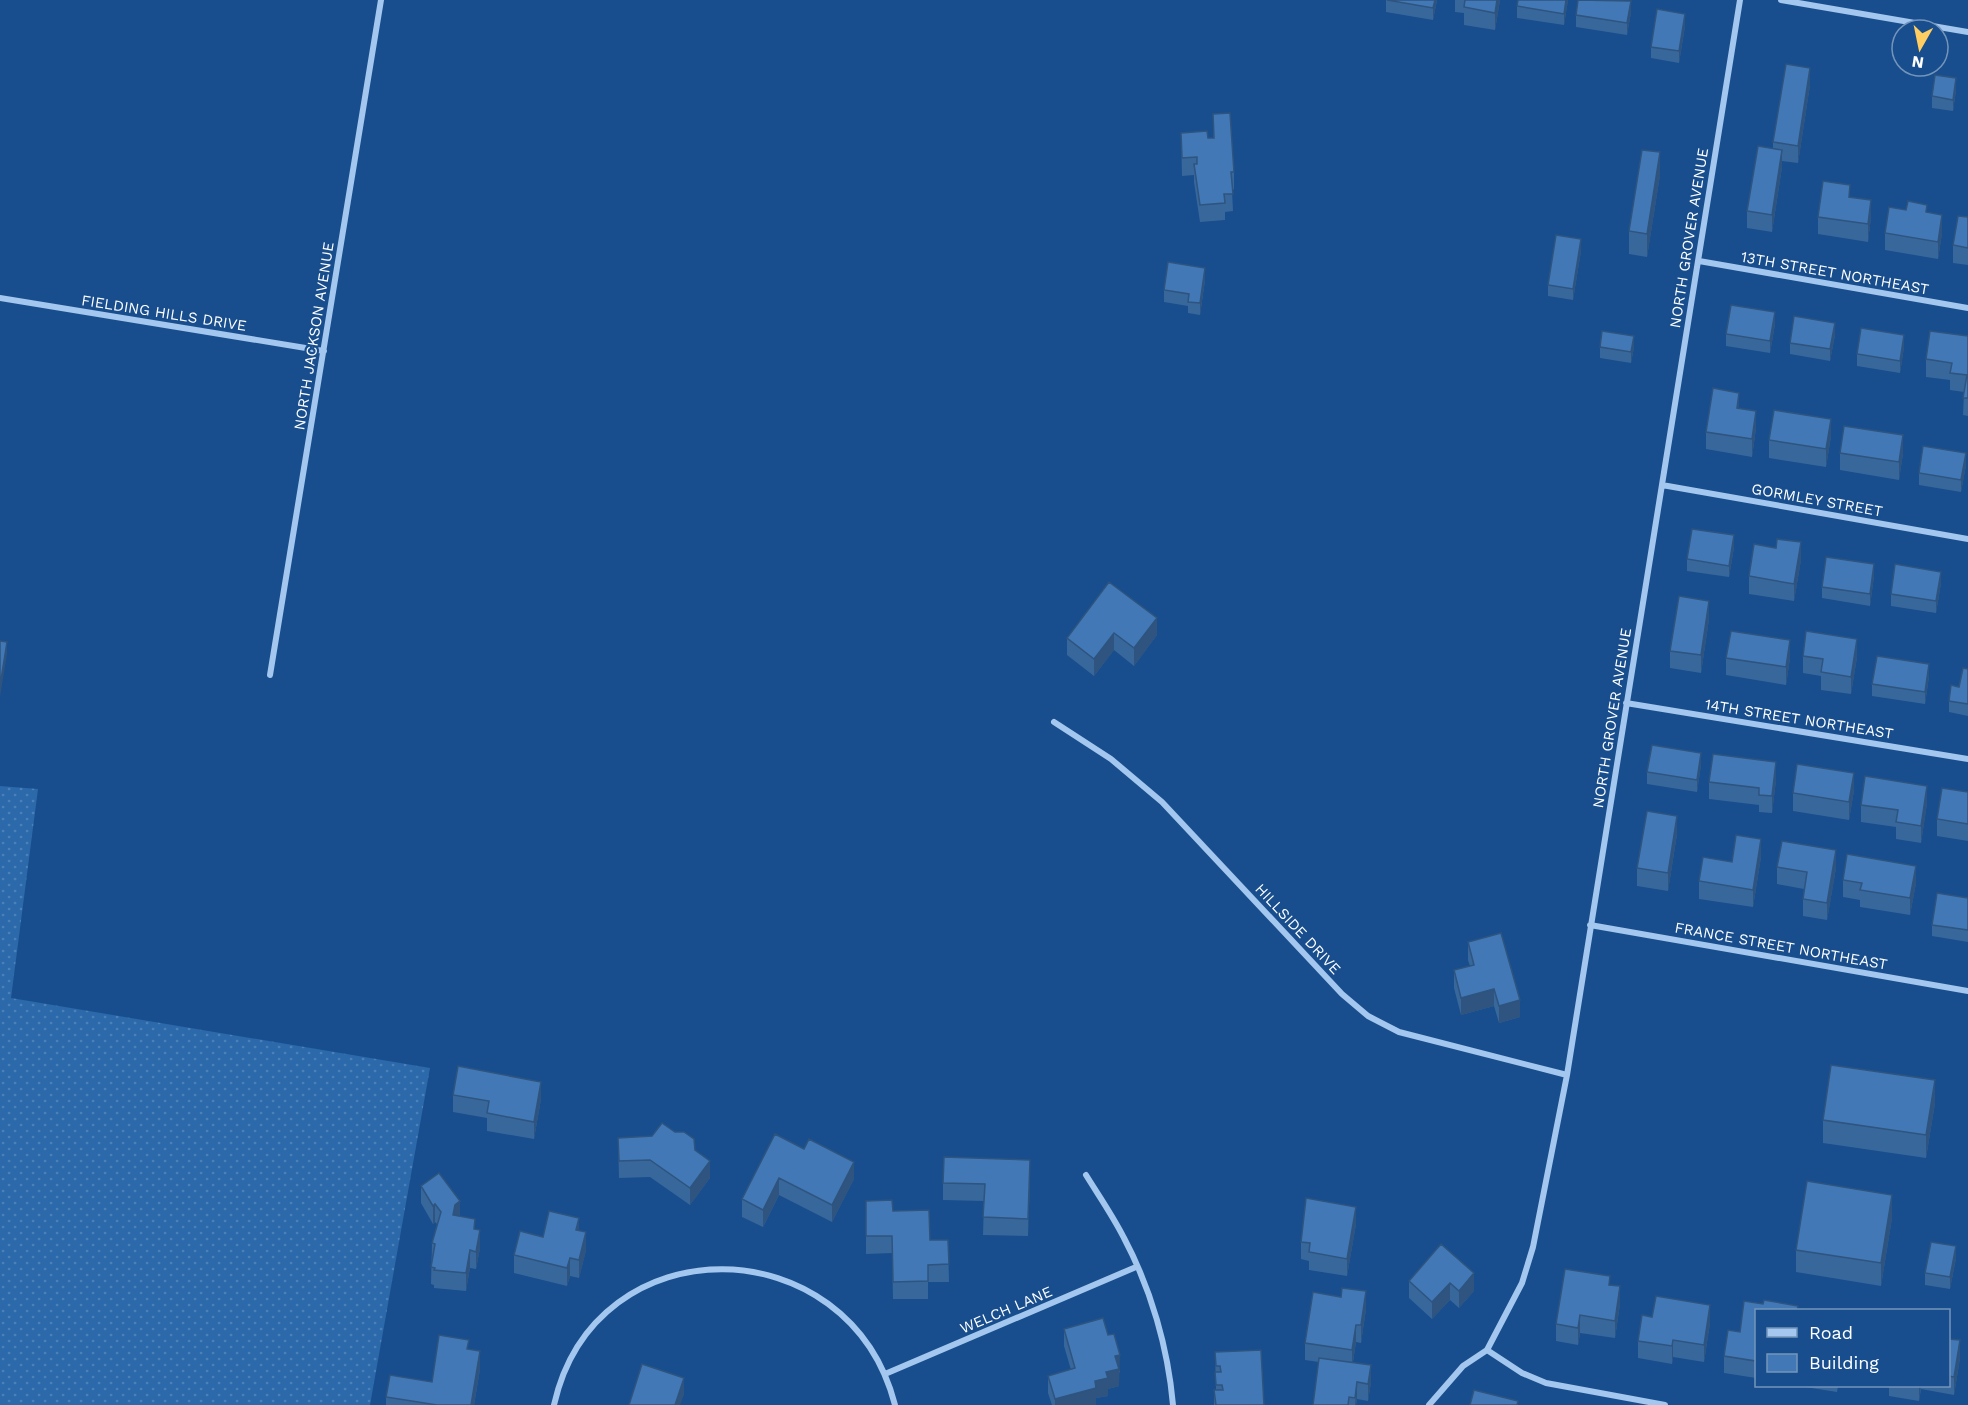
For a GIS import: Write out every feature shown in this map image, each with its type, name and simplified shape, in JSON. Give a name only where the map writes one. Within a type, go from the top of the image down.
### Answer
[{"type":"street","name":"NORTH JACKSON AVENUE","points":[[270,675],[381,0]]},
{"type":"street","name":"NORTH GROVER AVENUE","points":[[1430,1405],[1463,1366],[1487,1350],[1522,1283],[1533,1247],[1567,1075],[1740,0]]},
{"type":"street","points":[[1781,0],[1968,32]]},
{"type":"street","name":"13TH STREET NORTHEAST","points":[[1699,261],[1968,308]]},
{"type":"street","name":"FIELDING HILLS DRIVE","points":[[0,298],[324,351]]},
{"type":"street","name":"GORMLEY STREET","points":[[1662,485],[1968,539]]},
{"type":"street","name":"14TH STREET NORTHEAST","points":[[1626,703],[1968,759]]},
{"type":"street","name":"HILLSIDE DRIVE","points":[[1054,722],[1111,759],[1162,802],[1342,994],[1368,1016],[1411,1035],[1567,1075]]},
{"type":"street","name":"FRANCE STREET NORTHEAST","points":[[1590,925],[1968,992]]},
{"type":"street","points":[[1086,1175],[1125,1239],[1149,1295],[1160,1333],[1173,1405]]},
{"type":"street","points":[[554,1405],[559,1384],[571,1355],[597,1321],[613,1306],[660,1279],[691,1270],[712,1268],[766,1273],[786,1280],[825,1300],[863,1337],[885,1374],[895,1405]]},
{"type":"street","name":"WELCH LANE","points":[[885,1374],[1136,1268]]},
{"type":"street","points":[[1487,1350],[1516,1370],[1546,1383],[1644,1403],[1665,1405]]},
{"type":"shaded area","points":[[0,786],[38,789],[11,998],[430,1068],[370,1405],[0,1405]]},
{"type":"building","points":[[1387,0],[1435,0],[1433,8]]},
{"type":"building","points":[[1465,0],[1497,0],[1495,13],[1464,7]]},
{"type":"building","points":[[1518,0],[1566,0],[1564,14],[1517,6]]},
{"type":"building","points":[[1578,0],[1631,1],[1627,23],[1576,15]]},
{"type":"building","points":[[1657,9],[1685,14],[1679,51],[1651,47]]},
{"type":"building","points":[[1786,64],[1810,68],[1798,146],[1773,142]]},
{"type":"building","points":[[1935,78],[1956,78],[1953,100],[1932,96]]},
{"type":"building","points":[[1230,113],[1234,172],[1231,172],[1233,194],[1224,194],[1225,203],[1200,205],[1194,164],[1197,164],[1197,157],[1182,158],[1181,133],[1207,131],[1208,138],[1214,138],[1213,114]]},
{"type":"building","points":[[1758,146],[1782,150],[1772,215],[1747,211]]},
{"type":"building","points":[[1642,150],[1660,152],[1647,234],[1629,231]]},
{"type":"building","points":[[1823,181],[1850,185],[1849,197],[1871,200],[1868,224],[1818,217]]},
{"type":"building","points":[[1908,201],[1927,205],[1926,212],[1942,215],[1938,242],[1885,233],[1889,207],[1906,210]]},
{"type":"building","points":[[1958,216],[1968,217],[1968,248],[1953,245]]},
{"type":"building","points":[[1556,235],[1581,239],[1573,289],[1548,285]]},
{"type":"building","points":[[1168,262],[1205,268],[1200,303],[1188,302],[1189,294],[1164,290]]},
{"type":"building","points":[[1731,305],[1775,312],[1770,341],[1726,334]]},
{"type":"building","points":[[1794,316],[1835,323],[1830,349],[1790,343]]},
{"type":"building","points":[[1861,328],[1904,335],[1900,361],[1857,354]]},
{"type":"building","points":[[1602,331],[1634,336],[1631,352],[1600,347]]},
{"type":"building","points":[[1930,331],[1968,336],[1968,398],[1963,398],[1967,375],[1950,373],[1952,363],[1926,359]]},
{"type":"building","points":[[1713,388],[1739,393],[1737,408],[1756,411],[1752,439],[1706,432]]},
{"type":"building","points":[[1774,410],[1831,419],[1826,449],[1769,440]]},
{"type":"building","points":[[1844,426],[1903,435],[1899,462],[1840,453]]},
{"type":"building","points":[[1923,446],[1966,453],[1961,480],[1919,473]]},
{"type":"building","points":[[1692,529],[1734,535],[1729,566],[1687,559]]},
{"type":"building","points":[[1777,539],[1801,542],[1794,584],[1749,576],[1754,544],[1776,548]]},
{"type":"building","points":[[1826,557],[1874,564],[1870,594],[1822,587]]},
{"type":"building","points":[[1895,564],[1941,572],[1936,601],[1891,594]]},
{"type":"building","points":[[1109,582],[1157,618],[1134,648],[1114,633],[1094,659],[1067,638]]},
{"type":"building","points":[[1679,596],[1709,601],[1701,655],[1670,651]]},
{"type":"building","points":[[1731,631],[1790,640],[1786,667],[1726,658]]},
{"type":"building","points":[[1806,631],[1857,639],[1851,677],[1821,672],[1823,659],[1803,656]]},
{"type":"building","points":[[0,641],[7,642],[0,686]]},
{"type":"building","points":[[1877,656],[1929,664],[1925,692],[1872,684]]},
{"type":"building","points":[[1963,668],[1968,669],[1968,704],[1949,701],[1951,685],[1959,687]]},
{"type":"building","points":[[1652,745],[1701,753],[1697,780],[1647,772]]},
{"type":"building","points":[[1713,754],[1776,762],[1772,796],[1759,795],[1759,788],[1709,782]]},
{"type":"building","points":[[1797,764],[1854,773],[1849,802],[1793,793]]},
{"type":"building","points":[[1865,776],[1927,786],[1921,826],[1896,822],[1898,810],[1861,805]]},
{"type":"building","points":[[1942,788],[1968,792],[1968,824],[1937,819]]},
{"type":"building","points":[[1647,811],[1677,816],[1668,873],[1637,868]]},
{"type":"building","points":[[1736,835],[1761,839],[1753,890],[1699,881],[1703,857],[1732,862]]},
{"type":"building","points":[[1782,841],[1836,850],[1827,903],[1803,899],[1807,872],[1777,867]]},
{"type":"building","points":[[1847,854],[1916,866],[1910,898],[1860,890],[1862,883],[1843,880]]},
{"type":"building","points":[[1937,893],[1968,898],[1968,930],[1932,925]]},
{"type":"building","points":[[1501,933],[1520,1000],[1499,1006],[1494,989],[1461,998],[1454,970],[1474,965],[1468,942]]},
{"type":"building","points":[[1831,1065],[1935,1080],[1926,1135],[1823,1120]]},
{"type":"building","points":[[458,1066],[541,1082],[534,1122],[487,1113],[489,1101],[453,1095]]},
{"type":"building","points":[[662,1123],[675,1132],[684,1132],[694,1139],[695,1150],[710,1161],[690,1188],[650,1160],[619,1161],[618,1138],[652,1136]]},
{"type":"building","points":[[775,1134],[804,1149],[809,1139],[854,1162],[832,1205],[779,1178],[763,1210],[742,1199]]},
{"type":"building","points":[[944,1157],[1030,1160],[1028,1219],[983,1217],[985,1184],[943,1183]]},
{"type":"building","points":[[439,1173],[460,1201],[455,1205],[453,1215],[475,1219],[474,1229],[480,1230],[476,1252],[470,1250],[466,1273],[434,1270],[435,1268],[431,1267],[435,1244],[432,1243],[441,1212],[435,1204],[433,1206],[421,1186]]},
{"type":"building","points":[[1807,1181],[1892,1195],[1881,1263],[1796,1250]]},
{"type":"building","points":[[1306,1198],[1356,1207],[1347,1259],[1309,1252],[1310,1243],[1301,1242]]},
{"type":"building","points":[[892,1200],[893,1211],[929,1210],[930,1240],[948,1240],[949,1264],[928,1265],[928,1281],[893,1282],[892,1236],[866,1236],[866,1201]]},
{"type":"building","points":[[549,1211],[579,1218],[576,1230],[586,1232],[579,1260],[570,1258],[567,1268],[514,1255],[520,1231],[543,1237]]},
{"type":"building","points":[[1931,1242],[1956,1246],[1950,1277],[1925,1273]]},
{"type":"building","points":[[1441,1244],[1474,1273],[1459,1291],[1450,1283],[1432,1302],[1409,1281]]},
{"type":"building","points":[[1565,1269],[1610,1276],[1609,1285],[1620,1286],[1615,1321],[1580,1315],[1578,1328],[1556,1324]]},
{"type":"building","points":[[1342,1288],[1366,1291],[1361,1325],[1356,1325],[1352,1350],[1305,1343],[1313,1292],[1341,1297]]},
{"type":"building","points":[[1656,1296],[1710,1305],[1704,1345],[1673,1340],[1672,1346],[1638,1341],[1642,1315],[1652,1317]]},
{"type":"building","points":[[1764,1300],[1798,1306],[1797,1309],[1755,1309],[1755,1361],[1724,1356],[1728,1330],[1740,1332],[1744,1301],[1763,1304]]},
{"type":"building","points":[[1103,1318],[1108,1335],[1114,1334],[1120,1355],[1115,1356],[1119,1369],[1106,1372],[1108,1378],[1095,1381],[1096,1388],[1055,1399],[1048,1376],[1075,1368],[1064,1329]]},
{"type":"building","points":[[439,1335],[469,1340],[467,1349],[480,1351],[471,1405],[437,1405],[386,1397],[390,1375],[432,1382]]},
{"type":"building","points":[[1950,1339],[1960,1340],[1954,1377],[1950,1376]]},
{"type":"building","points":[[1261,1350],[1264,1405],[1216,1405],[1214,1390],[1223,1390],[1222,1385],[1216,1385],[1215,1372],[1221,1372],[1220,1366],[1216,1366],[1215,1352]]},
{"type":"building","points":[[1319,1358],[1371,1365],[1368,1384],[1357,1382],[1355,1398],[1349,1397],[1348,1405],[1313,1405]]},
{"type":"building","points":[[642,1364],[684,1378],[675,1405],[629,1405]]},
{"type":"building","points":[[1474,1390],[1518,1401],[1517,1405],[1470,1405]]}]
